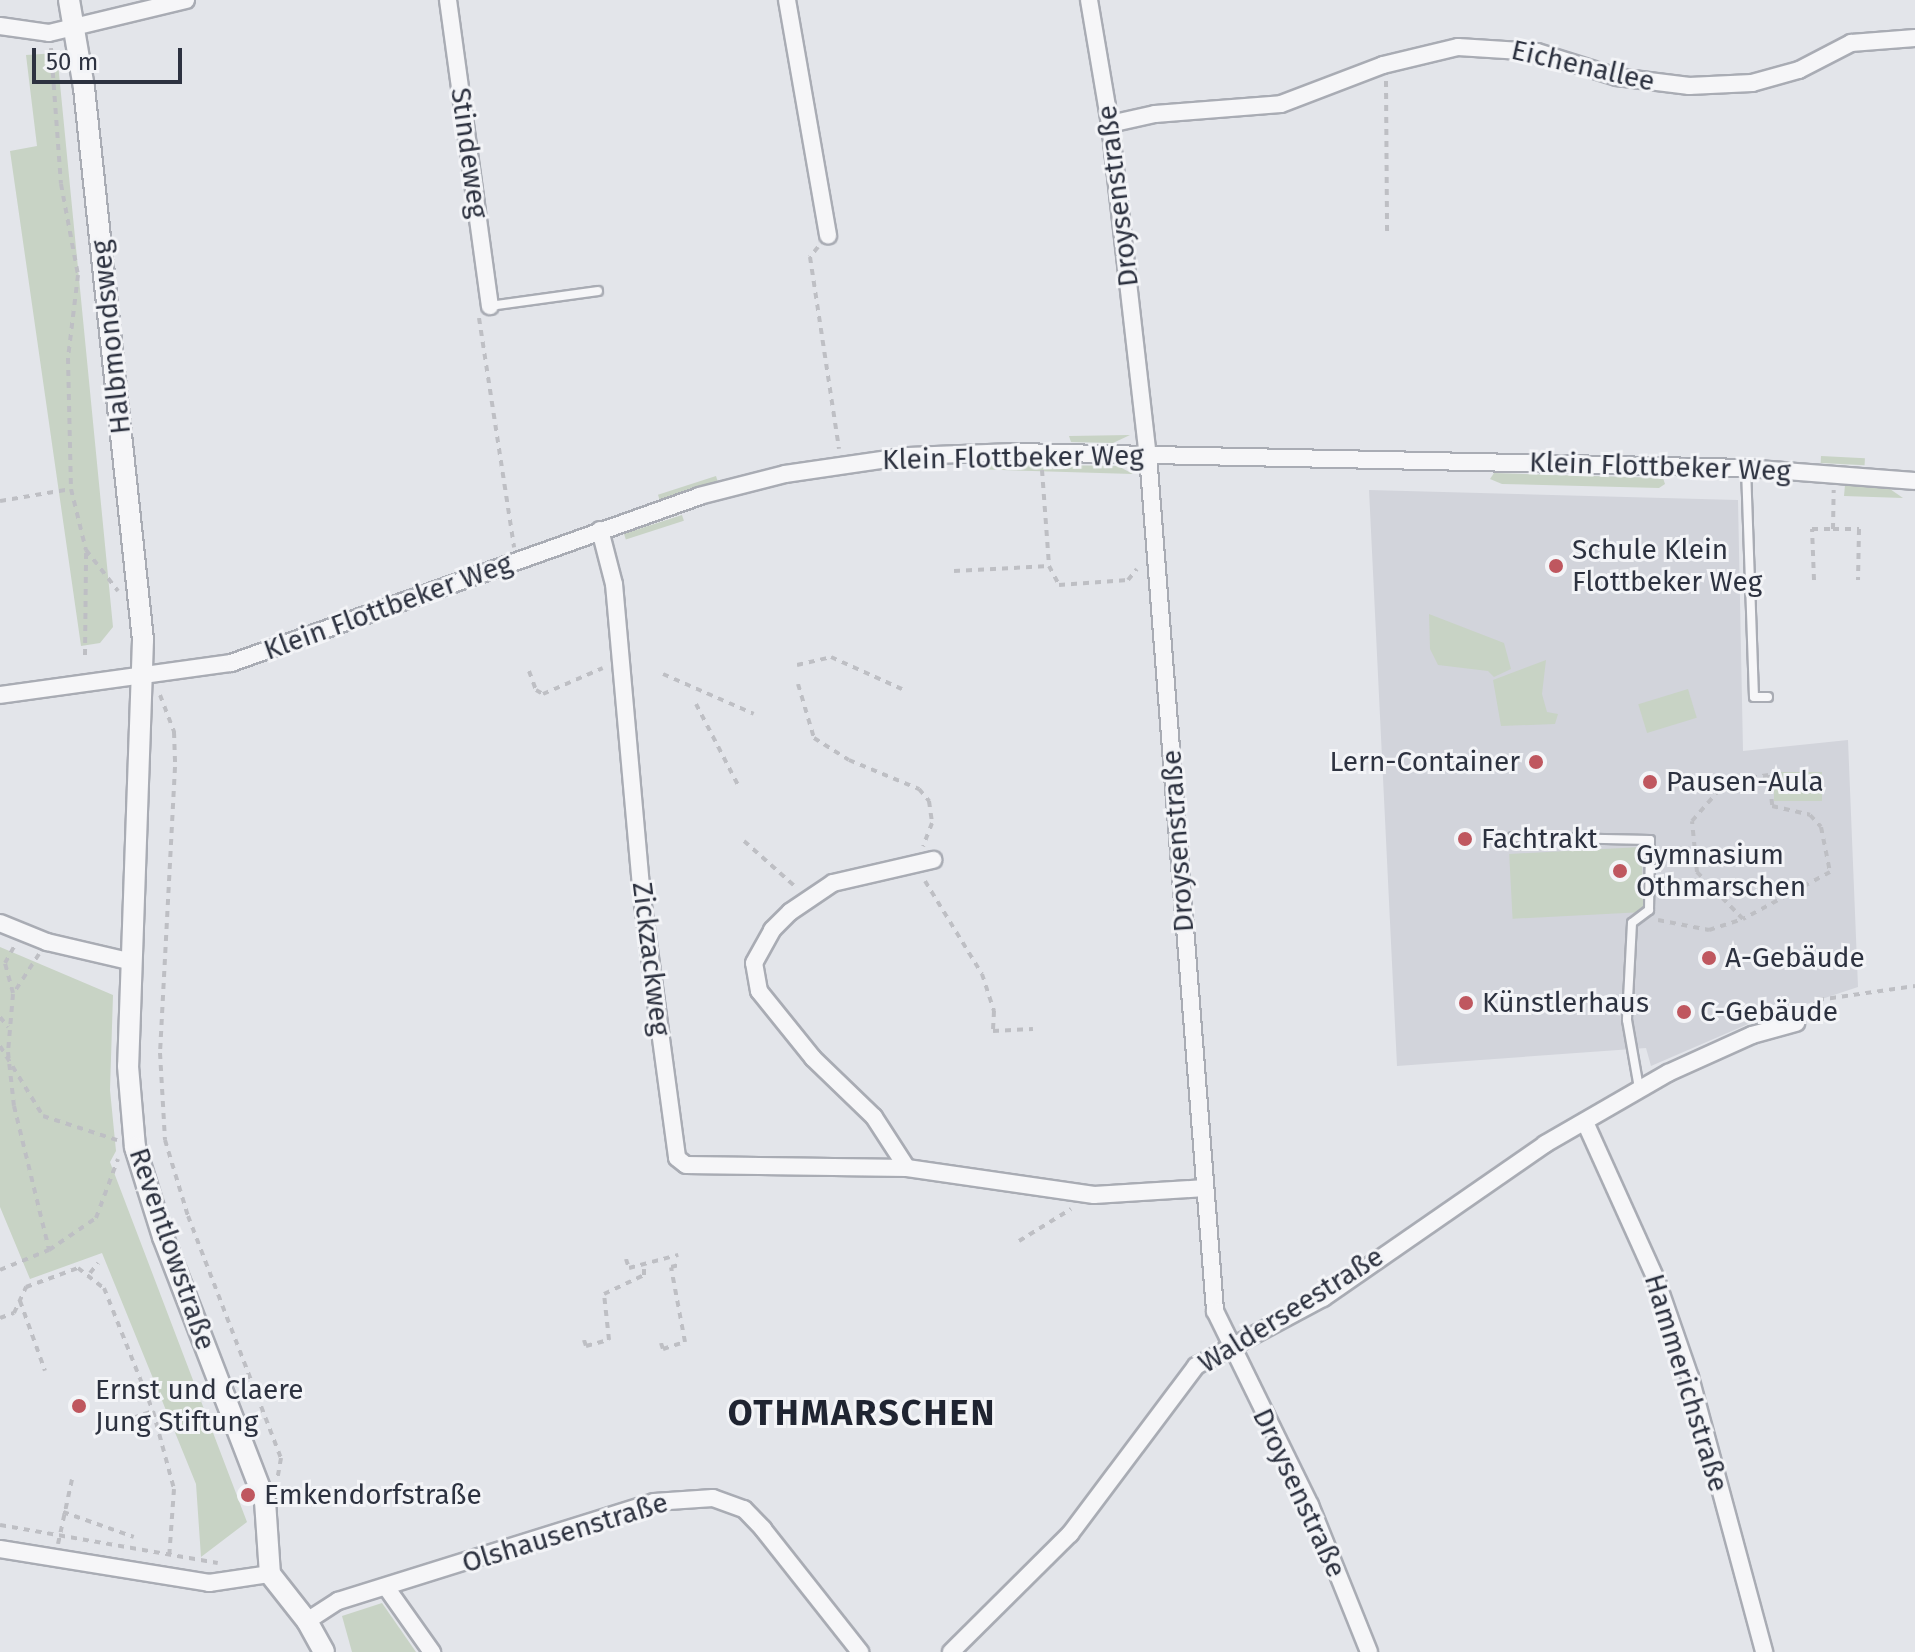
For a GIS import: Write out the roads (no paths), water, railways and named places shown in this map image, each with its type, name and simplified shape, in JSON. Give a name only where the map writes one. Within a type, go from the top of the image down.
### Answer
[{"type":"street","name":"Halbmondsweg","points":[[69,0],[134,545],[143,675]]},
{"type":"street","points":[[0,26],[49,33],[186,0]]},
{"type":"street","name":"Stindeweg","points":[[448,0],[490,306]]},
{"type":"street","points":[[787,0],[828,235]]},
{"type":"street","name":"Droysenstraße","points":[[1089,0],[1110,124],[1148,455],[1215,1311],[1228,1344],[1310,1505],[1369,1652]]},
{"type":"street","name":"Eichenallee","points":[[1110,124],[1155,114],[1281,104],[1383,65],[1489,46],[1537,52],[1656,84],[1752,83],[1799,70],[1851,43],[1915,38]]},
{"type":"street","name":"Klein Flottbeker Weg","points":[[0,695],[231,663],[699,496],[841,464],[1014,452],[1746,468],[1915,481]]},
{"type":"street","name":"Zickzackweg","points":[[600,530],[614,584],[642,898],[677,1158],[686,1165],[907,1168],[1094,1195],[1205,1188]]},
{"type":"street","name":"Reventlowstraße","points":[[143,675],[128,1066],[135,1147],[159,1227],[265,1501],[270,1574]]},
{"type":"street","points":[[907,1168],[874,1117],[813,1058],[759,991],[754,963],[761,946],[808,897],[859,873],[933,860]]},
{"type":"street","points":[[0,923],[47,942],[133,962]]},
{"type":"street","name":"Walderseestraße","points":[[951,1652],[1070,1534],[1196,1366],[1228,1344],[1323,1298],[1431,1219],[1640,1089],[1752,1035],[1796,1023]]},
{"type":"street","name":"Hammerichstraße","points":[[1585,1122],[1656,1279],[1690,1377],[1764,1652]]},
{"type":"street","name":"Olshausenstraße","points":[[307,1621],[338,1601],[654,1502],[713,1498],[744,1509],[860,1652]]},
{"type":"street","points":[[0,1549],[223,1583],[270,1574],[307,1621],[324,1652]]},
{"type":"street","points":[[386,1587],[432,1652]]},
{"type":"lane","points":[[490,306],[598,291]]},
{"type":"lane","points":[[1746,468],[1754,697],[1768,697]]},
{"type":"lane","points":[[1513,837],[1650,840],[1649,910],[1632,923],[1627,1020],[1640,1089]]},
{"type":"place","name":"Schule Klein Flottbeker Weg","points":[[1556,566]]},
{"type":"place","name":"Lern-Container","points":[[1536,762]]},
{"type":"place","name":"Pausen-Aula","points":[[1650,782]]},
{"type":"place","name":"Fachtrakt","points":[[1465,839]]},
{"type":"place","name":"Gymnasium Othmarschen","points":[[1620,871]]},
{"type":"place","name":"A-Gebäude","points":[[1709,958]]},
{"type":"place","name":"Künstlerhaus","points":[[1466,1003]]},
{"type":"place","name":"C-Gebäude","points":[[1684,1012]]},
{"type":"place","name":"Ernst und Claere Jung Stiftung","points":[[79,1406]]},
{"type":"place","name":"Emkendorfstraße","points":[[248,1495]]},
{"type":"district","name":"OTHMARSCHEN","points":[[862,1414]]}]
